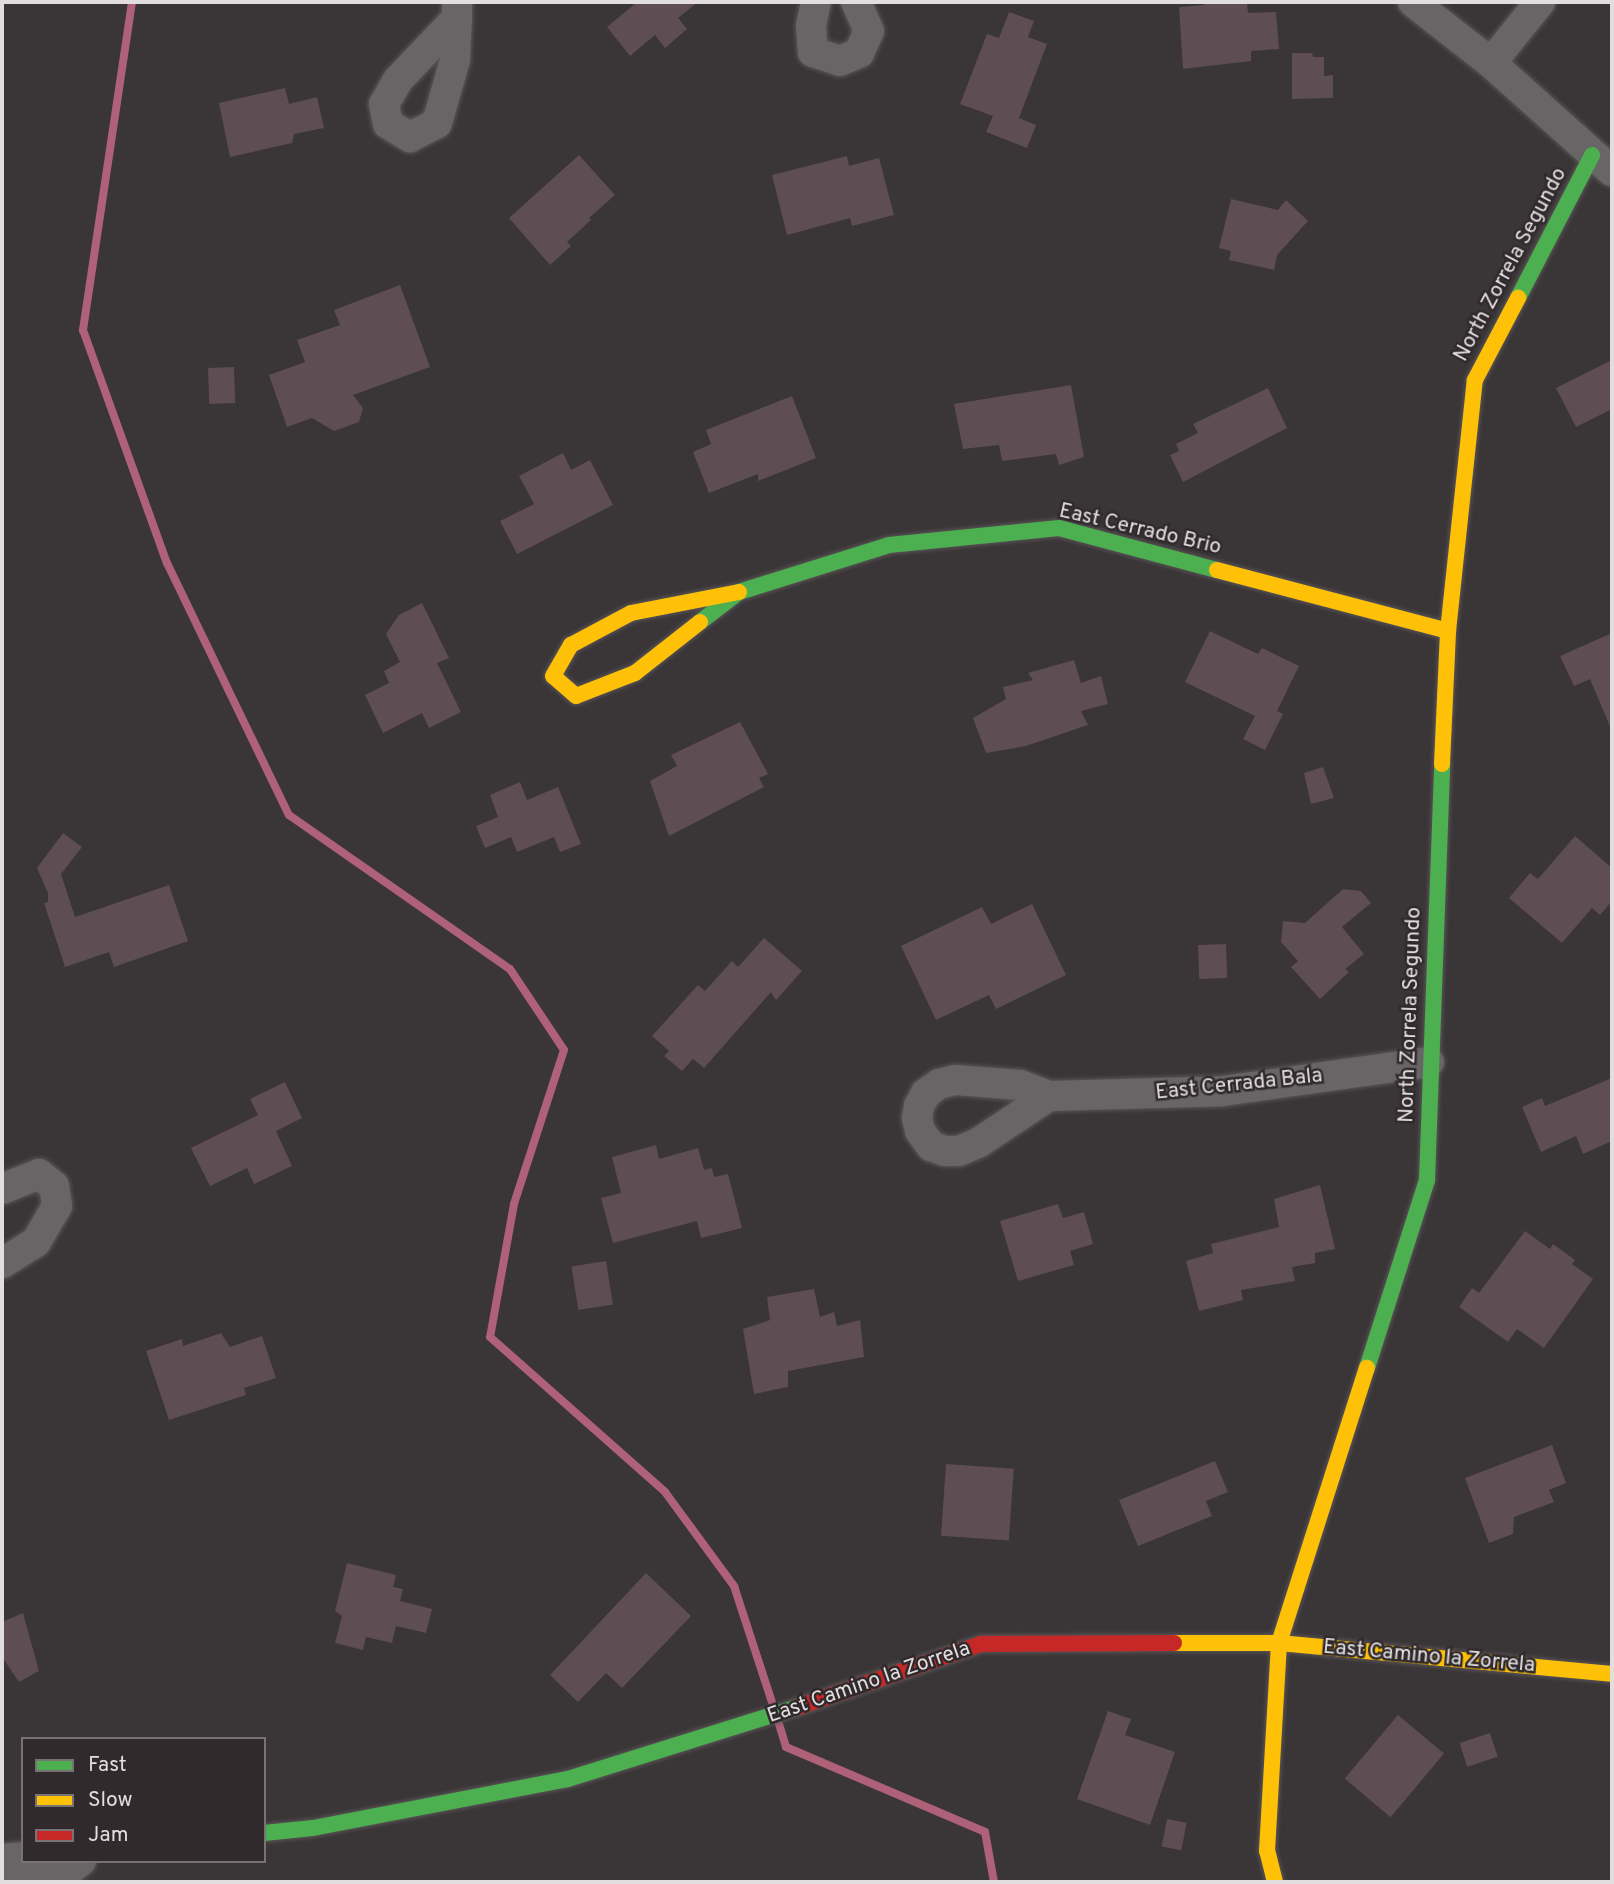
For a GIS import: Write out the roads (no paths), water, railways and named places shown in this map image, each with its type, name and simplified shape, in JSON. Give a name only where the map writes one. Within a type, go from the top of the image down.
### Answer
[{"type":"street","points":[[816,2],[811,26],[813,52],[840,61],[859,53],[869,31],[856,2]]},
{"type":"street","points":[[1413,2],[1491,63],[1602,163]]},
{"type":"street","points":[[1491,63],[1540,2]]},
{"type":"street","name":"North Zorrela Segundo","points":[[1275,1882],[1267,1851],[1279,1643],[1427,1180],[1429,1062],[1448,631],[1475,380],[1602,163]]},
{"type":"street","name":"East Cerrado Brio","points":[[739,592],[635,673],[576,696],[552,676],[571,645],[631,613],[739,592],[889,545],[1059,528],[1448,631]]},
{"type":"street","name":"East Cerrada Bala","points":[[1049,1096],[1223,1091],[1429,1062]]},
{"type":"street","points":[[2,1188],[39,1174],[54,1186],[57,1206],[36,1242],[2,1263]]},
{"type":"street","name":"East Camino la Zorrela","points":[[266,1833],[313,1828],[568,1779],[732,1730],[981,1644],[1279,1643],[1612,1674]]},
{"type":"street","points":[[2,1859],[21,1857]]},
{"type":"street","points":[[13,1882],[73,1867],[78,1863]]},
{"type":"waterway","points":[[132,2],[83,330],[167,563],[289,815],[510,969],[564,1050],[514,1204],[490,1337],[665,1492],[734,1586],[773,1705]]},
{"type":"waterway","points":[[779,1724],[786,1747],[985,1832],[994,1882]]}]
